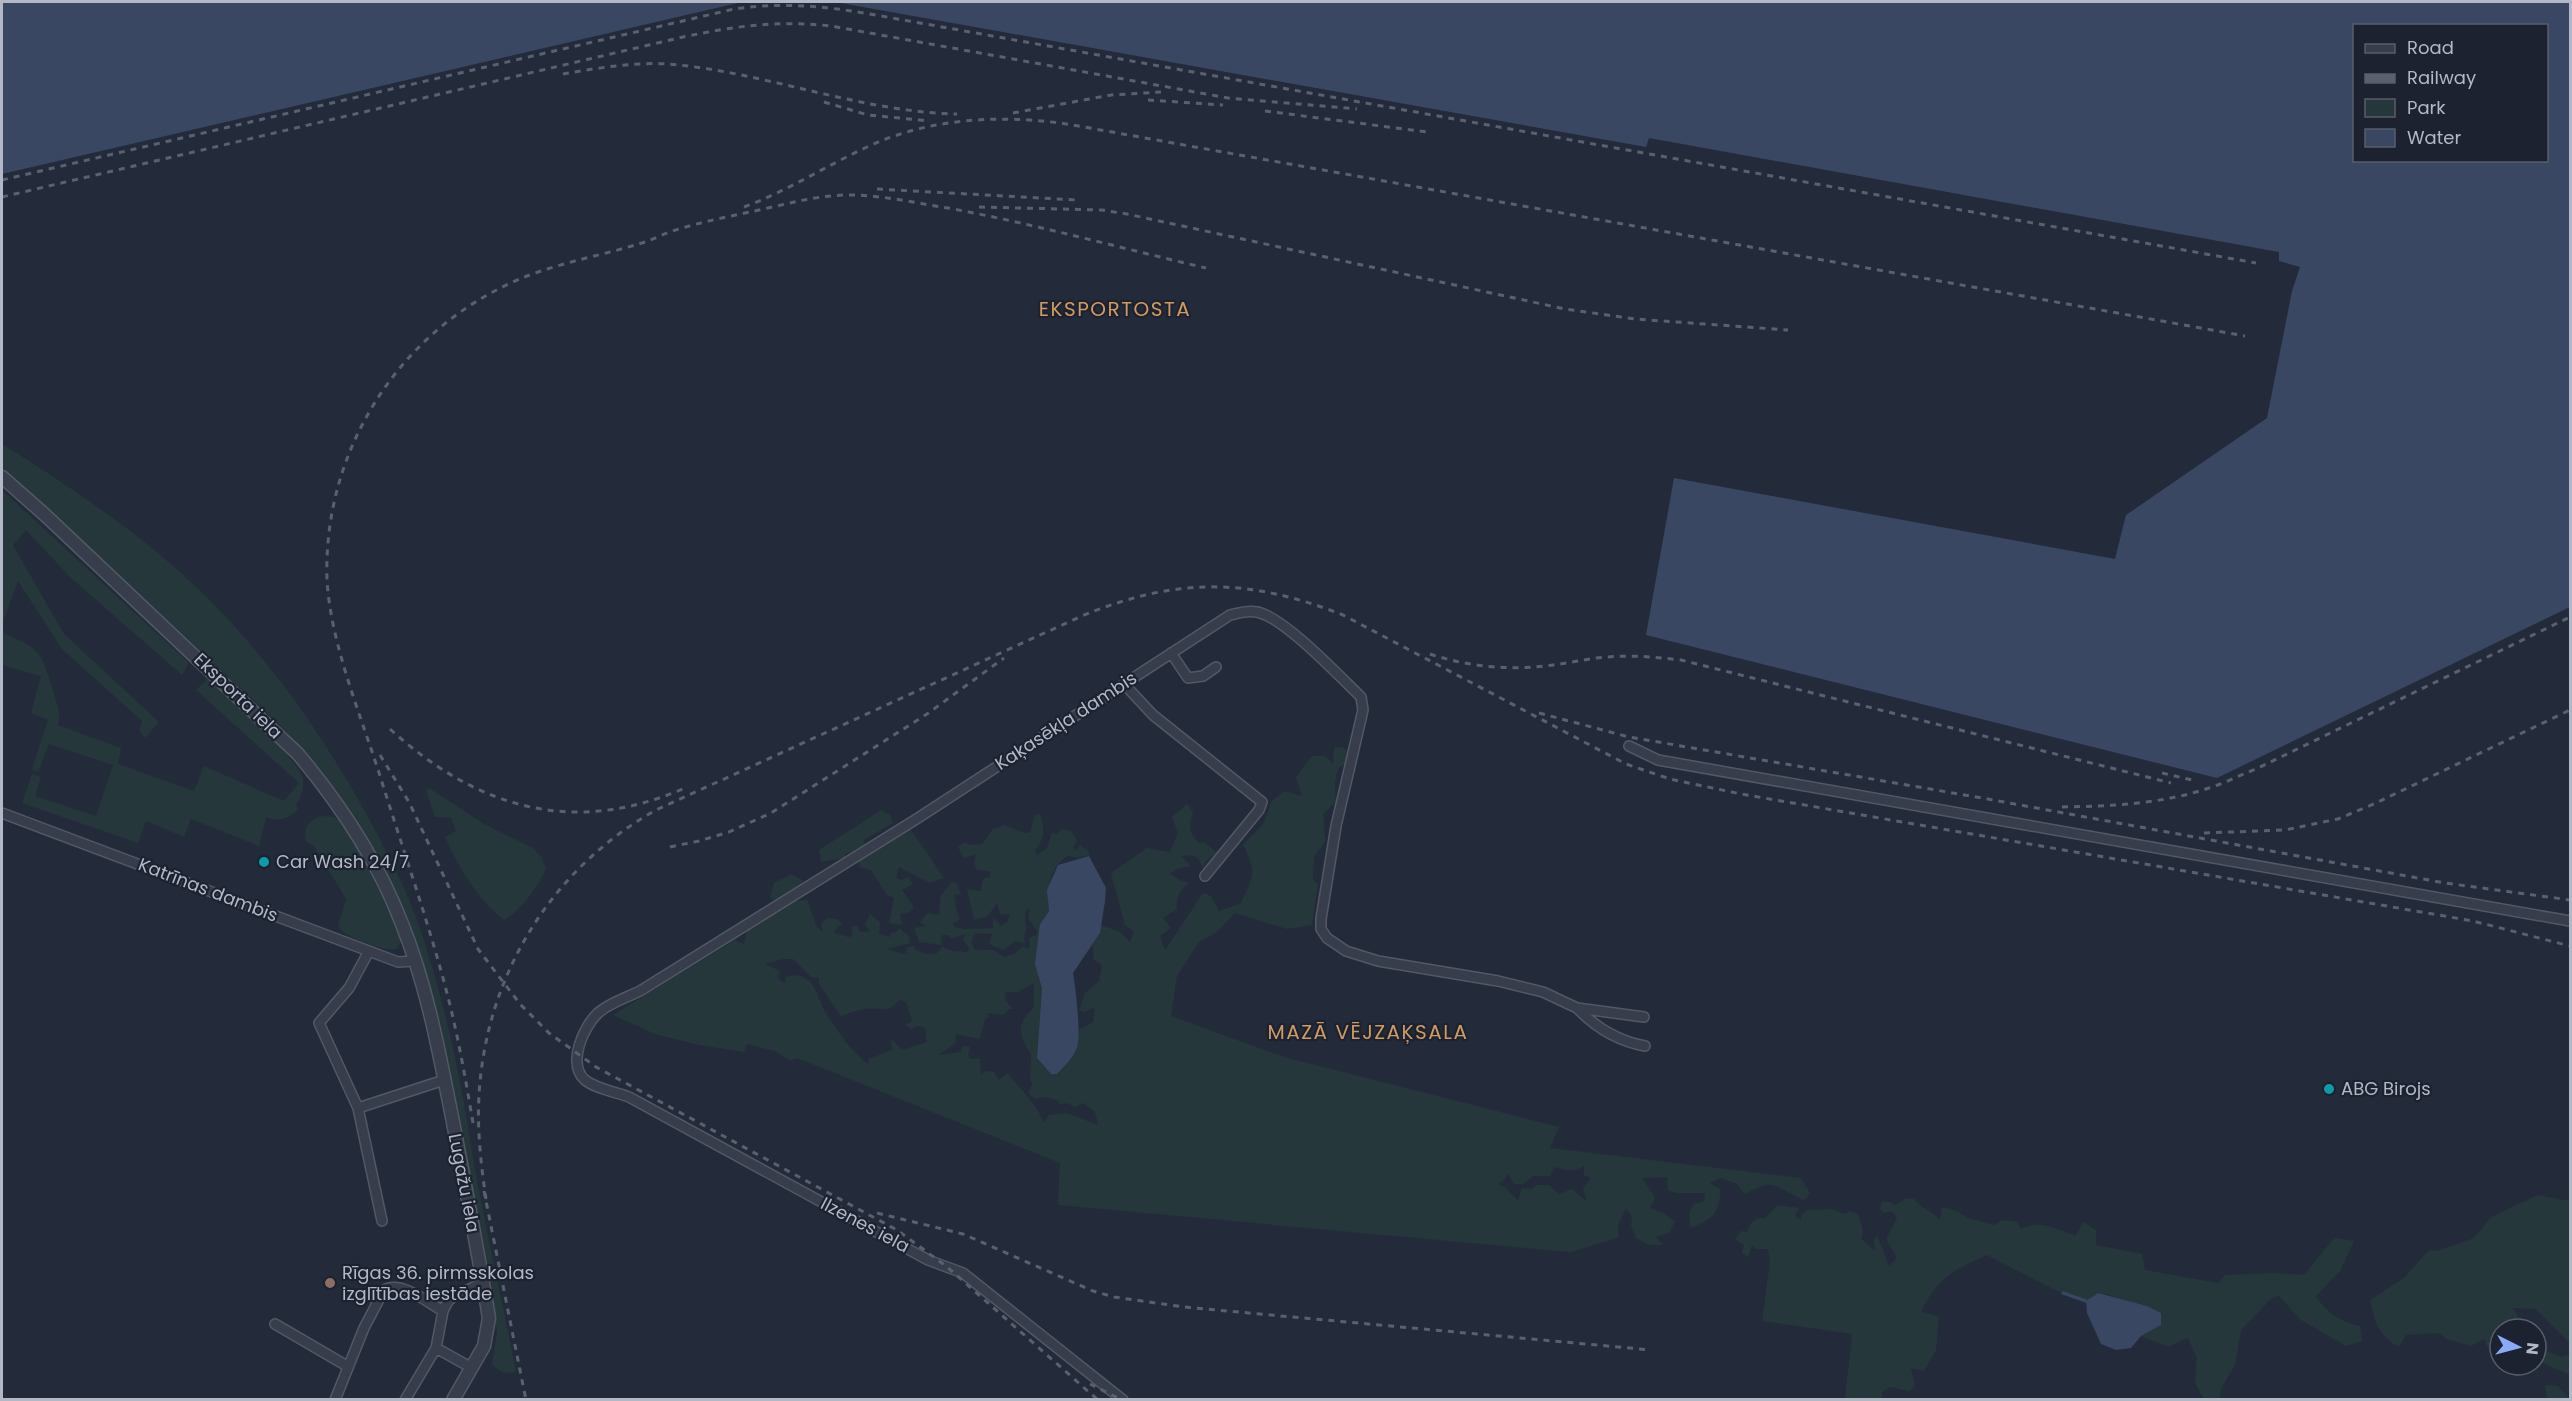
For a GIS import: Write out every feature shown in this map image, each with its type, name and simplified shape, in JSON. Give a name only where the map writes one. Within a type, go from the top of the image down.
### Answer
[{"type":"street","name":"Eksporta iela","points":[[2,477],[211,670],[309,767],[351,828],[380,877],[402,923],[416,961]]},
{"type":"street","name":"Kaķasēkļa dambis","points":[[586,1081],[577,1070],[577,1054],[587,1029],[599,1012],[640,991],[909,824],[1230,615],[1246,610],[1259,612],[1279,623],[1361,697],[1363,710],[1336,826],[1321,919],[1321,929],[1327,938],[1346,951],[1378,961],[1498,981],[1542,992],[1577,1008]]},
{"type":"street","points":[[1171,653],[1188,678],[1203,676],[1216,667]]},
{"type":"street","points":[[1124,684],[1153,715],[1262,802],[1259,810],[1205,876]]},
{"type":"street","points":[[1629,746],[1658,760],[2571,921]]},
{"type":"street","name":"Katrīnas dambis","points":[[2,813],[398,962],[416,961]]},
{"type":"street","points":[[369,951],[349,988],[319,1023],[358,1108],[381,1221]]},
{"type":"street","name":"Lugažu iela","points":[[416,961],[433,1019],[489,1318],[488,1337],[453,1400]]},
{"type":"street","points":[[1577,1008],[1644,1017]]},
{"type":"street","points":[[1577,1008],[1590,1022],[1612,1035],[1627,1043],[1645,1046]]},
{"type":"street","points":[[358,1108],[444,1080]]},
{"type":"street","name":"Ilzenes iela","points":[[586,1081],[629,1097],[928,1260],[963,1273],[1123,1400]]},
{"type":"street","points":[[405,1400],[436,1348],[443,1311],[456,1294],[483,1283]]},
{"type":"street","points":[[335,1400],[347,1366],[384,1290],[390,1287],[403,1288],[443,1311]]},
{"type":"street","points":[[275,1324],[347,1366]]},
{"type":"street","points":[[436,1348],[472,1368]]},
{"type":"green space","points":[[2,444],[118,522],[182,574],[211,602],[239,631],[290,694],[356,795],[410,901],[439,990],[459,1077],[476,1175],[516,1372],[503,1372],[492,1364],[497,1333],[492,1285],[440,1022],[418,945],[390,882],[346,804],[308,755],[277,722],[2,469]]},
{"type":"green space","points":[[2,490],[189,663],[182,675],[71,578],[26,530],[13,545],[64,634],[159,722],[145,738],[139,730],[142,721],[62,649],[18,581],[2,625]]},
{"type":"green space","points":[[2,633],[33,648],[43,661],[57,705],[58,725],[121,748],[118,764],[194,791],[204,766],[284,801],[299,783],[196,690],[208,678],[276,743],[299,770],[303,783],[302,793],[296,805],[298,809],[283,819],[266,817],[259,846],[191,819],[184,837],[146,821],[138,843],[22,803],[32,774],[41,777],[35,796],[96,816],[113,765],[49,744],[38,772],[32,770],[48,720],[31,713],[41,676],[2,665]]},
{"type":"green space","points":[[1343,747],[1348,752],[1345,764],[1338,768],[1335,783],[1336,801],[1323,814],[1325,842],[1314,857],[1313,879],[1318,885],[1312,925],[1287,929],[1235,913],[1217,932],[1199,942],[1177,976],[1171,1016],[1284,1057],[1559,1127],[1550,1148],[1801,1178],[1810,1193],[1805,1200],[1770,1185],[1764,1185],[1745,1194],[1737,1184],[1721,1178],[1710,1183],[1721,1190],[1714,1215],[1691,1228],[1689,1213],[1694,1204],[1704,1201],[1705,1193],[1677,1193],[1668,1190],[1667,1177],[1642,1178],[1655,1198],[1650,1208],[1675,1221],[1669,1233],[1656,1237],[1663,1245],[1650,1245],[1636,1238],[1631,1226],[1632,1217],[1626,1208],[1618,1225],[1619,1237],[1571,1252],[1058,1205],[1060,1163],[797,1058],[790,1061],[775,1051],[747,1044],[744,1052],[699,1045],[655,1034],[613,1015],[735,940],[744,944],[747,930],[781,909],[770,897],[774,883],[792,874],[803,881],[796,901],[807,900],[817,927],[823,932],[821,924],[827,918],[837,919],[842,923],[833,932],[848,937],[852,936],[852,926],[857,926],[861,932],[870,931],[865,925],[870,914],[880,922],[879,934],[891,937],[891,933],[896,932],[899,928],[909,936],[910,943],[887,949],[903,954],[907,952],[907,947],[914,946],[915,950],[926,954],[936,954],[942,947],[967,952],[969,948],[963,939],[965,934],[951,939],[949,935],[942,935],[941,945],[919,942],[914,928],[926,926],[920,922],[928,913],[939,915],[941,895],[952,882],[957,884],[961,894],[954,895],[960,919],[953,923],[954,927],[993,928],[993,917],[1001,926],[1007,922],[1010,915],[1000,914],[997,903],[987,917],[974,920],[967,889],[981,891],[983,879],[990,877],[990,871],[977,870],[974,864],[976,854],[964,858],[958,847],[965,842],[971,845],[982,844],[993,829],[1005,825],[1024,833],[1030,833],[1035,815],[1040,814],[1043,833],[1035,850],[1037,855],[1047,848],[1052,833],[1056,834],[1062,829],[1071,831],[1077,840],[1073,847],[1076,851],[1080,845],[1088,850],[1090,855],[1079,858],[1067,856],[1056,867],[1050,880],[1049,911],[1040,924],[1038,978],[1042,989],[1037,1058],[1043,1065],[1070,1060],[1078,1043],[1077,1031],[1093,1022],[1095,1007],[1084,1012],[1079,1010],[1085,993],[1099,981],[1102,965],[1094,960],[1092,945],[1100,933],[1101,925],[1120,932],[1130,942],[1134,932],[1125,925],[1111,873],[1147,848],[1170,852],[1178,833],[1172,817],[1187,804],[1193,812],[1191,832],[1199,843],[1204,842],[1217,853],[1205,862],[1204,869],[1197,857],[1181,856],[1191,866],[1177,869],[1170,874],[1189,882],[1178,897],[1177,909],[1163,918],[1171,928],[1160,936],[1165,950],[1203,893],[1211,896],[1219,911],[1240,904],[1252,874],[1243,845],[1264,823],[1271,802],[1284,791],[1302,796],[1296,777],[1312,756],[1325,756],[1333,764],[1334,748]],"holes":[[[1030,908],[1028,918],[1037,931],[1037,935],[1029,938],[1030,948],[1022,947],[1014,954],[1004,957],[994,950],[975,950],[971,943],[975,933],[992,934],[989,944],[1004,950],[1015,941],[1025,943],[1026,910]],[[793,959],[811,977],[819,978],[819,984],[841,1016],[864,1009],[892,1007],[899,1000],[906,1002],[912,1021],[905,1025],[911,1029],[917,1026],[925,1027],[927,1042],[902,1050],[891,1038],[892,1050],[868,1059],[869,1065],[839,1033],[809,981],[800,976],[793,976],[786,977],[785,984],[778,978],[780,971],[765,964]],[[1034,983],[1034,1007],[1024,1019],[1021,1028],[1022,1038],[1031,1056],[1032,1084],[1028,1093],[1035,1099],[1045,1097],[1058,1100],[1059,1105],[1067,1103],[1075,1107],[1083,1103],[1095,1112],[1098,1125],[1067,1113],[1049,1115],[1044,1122],[1032,1103],[1007,1073],[999,1080],[994,1072],[985,1071],[981,1075],[980,1059],[971,1059],[968,1054],[970,1047],[963,1045],[961,1052],[938,1055],[956,1043],[955,1034],[980,1039],[985,1019],[989,1017],[987,1013],[1004,1015],[1009,1009],[1013,1009],[1006,1001],[1005,992],[1018,992]],[[1584,1166],[1584,1175],[1591,1178],[1583,1188],[1587,1202],[1572,1189],[1559,1194],[1549,1185],[1536,1185],[1532,1189],[1522,1188],[1518,1201],[1506,1188],[1498,1184],[1508,1174],[1514,1184],[1523,1184],[1533,1176],[1550,1176],[1554,1167],[1576,1169]]]},
{"type":"green space","points":[[429,788],[484,824],[533,848],[542,858],[546,869],[538,883],[523,904],[504,920],[485,902],[463,872],[445,837],[456,831],[451,818],[435,817],[426,791]]},
{"type":"green space","points":[[881,810],[890,815],[893,823],[864,840],[865,848],[857,848],[854,852],[845,854],[845,858],[821,862],[819,850]]},
{"type":"green space","points":[[320,816],[334,817],[342,822],[374,880],[395,925],[401,941],[397,949],[365,943],[348,935],[338,926],[346,899],[315,847],[306,841],[307,825]]},
{"type":"green space","points":[[909,827],[944,878],[930,883],[899,867],[896,878],[901,880],[908,877],[913,884],[902,890],[914,907],[910,912],[900,914],[902,925],[889,923],[894,898],[886,894],[871,870],[859,867],[860,859]]},
{"type":"green space","points":[[2538,1195],[2570,1201],[2570,1343],[2548,1322],[2548,1317],[2543,1317],[2535,1309],[2513,1308],[2518,1317],[2488,1317],[2488,1348],[2484,1339],[2471,1346],[2447,1339],[2439,1333],[2406,1335],[2399,1347],[2386,1338],[2376,1321],[2370,1300],[2404,1278],[2429,1250],[2437,1251],[2474,1238],[2491,1217]]},
{"type":"green space","points":[[1906,1199],[1914,1199],[1940,1220],[1942,1207],[1957,1211],[1968,1218],[1994,1225],[2002,1220],[2017,1222],[2021,1229],[2041,1225],[2075,1236],[2084,1222],[2096,1230],[2096,1245],[2142,1254],[2145,1270],[2218,1283],[2225,1275],[2275,1273],[2304,1275],[2334,1238],[2354,1241],[2340,1271],[2316,1296],[2335,1316],[2360,1326],[2362,1341],[2346,1346],[2301,1320],[2279,1296],[2272,1298],[2241,1330],[2235,1365],[2222,1387],[2219,1399],[2204,1399],[2195,1383],[2197,1359],[2188,1338],[2168,1347],[2141,1336],[2161,1325],[2124,1300],[2098,1293],[2086,1301],[2055,1290],[1987,1255],[1948,1276],[1934,1290],[1921,1311],[1939,1317],[1936,1350],[1924,1371],[1911,1368],[1915,1386],[1909,1391],[1890,1387],[1882,1392],[1882,1398],[1893,1399],[1845,1399],[1852,1334],[1762,1321],[1770,1263],[1768,1249],[1755,1249],[1752,1245],[1748,1257],[1742,1253],[1744,1245],[1735,1239],[1741,1231],[1747,1232],[1753,1221],[1765,1218],[1778,1205],[1799,1208],[1795,1216],[1801,1220],[1801,1215],[1807,1210],[1831,1209],[1845,1214],[1850,1211],[1858,1214],[1863,1231],[1861,1239],[1875,1251],[1874,1239],[1877,1235],[1889,1266],[1897,1258],[1886,1239],[1897,1218],[1892,1211],[1883,1213],[1880,1208],[1882,1201],[1894,1205]]},
{"type":"green space","points":[[2548,1352],[2562,1357],[2570,1354],[2570,1375],[2548,1365]]},
{"type":"green space","points":[[2545,1385],[2558,1386],[2570,1399],[2547,1399]]},
{"type":"water","points":[[2,2],[742,2],[2,174]]},
{"type":"water","points":[[835,2],[2570,2],[2570,607],[2217,778],[1646,635],[1674,478],[2115,559],[2126,515],[2267,418],[2292,291],[2300,267],[2279,261],[2279,252],[1649,138],[1646,147]]},
{"type":"water","points":[[1089,856],[1106,888],[1100,933],[1073,973],[1078,1018],[1077,1048],[1057,1074],[1051,1074],[1037,1058],[1042,989],[1035,964],[1040,924],[1049,911],[1047,890],[1058,865]]},
{"type":"water","points":[[2098,1293],[2147,1306],[2161,1313],[2161,1325],[2141,1336],[2131,1348],[2116,1350],[2101,1344],[2087,1313],[2086,1301]]},
{"type":"waterway","points":[[2063,1293],[2086,1301]]},
{"type":"railway","points":[[2,180],[734,9],[802,6],[870,14],[2256,263]]},
{"type":"railway","points":[[2,197],[683,37],[739,27],[774,24],[831,26],[1228,98],[1357,109]]},
{"type":"railway","points":[[563,74],[629,65],[668,64],[705,68],[884,106],[920,112],[957,114]]},
{"type":"railway","points":[[1013,113],[1111,95],[1161,92]]},
{"type":"railway","points":[[1148,100],[1223,105]]},
{"type":"railway","points":[[824,102],[868,115],[930,121]]},
{"type":"railway","points":[[1265,111],[1427,132]]},
{"type":"railway","points":[[744,207],[776,194],[867,147],[917,129],[995,119],[1047,122],[2245,336]]},
{"type":"railway","points":[[877,189],[1077,200]]},
{"type":"railway","points":[[473,1123],[456,1031],[442,973],[340,654],[329,603],[327,579],[329,532],[338,486],[354,443],[375,402],[402,365],[434,332],[472,304],[530,275],[712,220],[828,196],[874,196],[981,214],[1206,268]]},
{"type":"railway","points":[[979,207],[1102,210],[1565,309],[1635,319],[1788,330]]},
{"type":"railway","points":[[486,1199],[480,1147],[479,1095],[484,1051],[495,1008],[510,968],[531,930],[556,894],[585,863],[619,834],[656,810],[1084,615],[1151,594],[1182,589],[1213,587],[1276,594],[1343,615],[1626,764],[1670,779],[1741,794],[2473,921],[2570,946]]},
{"type":"railway","points":[[2062,807],[2155,801],[2215,786],[2256,769],[2570,617]]},
{"type":"railway","points":[[1430,654],[1460,662],[1506,668],[1538,667],[1616,656],[1681,660],[2171,783]]},
{"type":"railway","points":[[670,847],[729,832],[771,813],[927,714],[1004,658]]},
{"type":"railway","points":[[2204,833],[2285,830],[2338,819],[2570,710]]},
{"type":"railway","points":[[1539,713],[1629,737],[1982,798],[2445,883],[2570,900]]},
{"type":"railway","points":[[390,729],[423,756],[457,778],[492,795],[528,806],[565,812],[604,811],[644,803],[685,788]]},
{"type":"railway","points":[[380,755],[409,802],[478,949],[520,1004],[549,1033],[596,1067],[897,1230],[946,1266],[1098,1400]]},
{"type":"railway","points":[[2162,773],[2192,780]]},
{"type":"railway","points":[[484,1191],[526,1400]]},
{"type":"railway","points":[[877,1213],[963,1234],[1093,1291],[1114,1297],[1184,1307],[1651,1350]]},
{"type":"railway","points":[[1090,1384],[1122,1400]]},
{"type":"place","name":"Car Wash 24/7","points":[[264,862]]},
{"type":"place","name":"ABG Birojs","points":[[2329,1089]]},
{"type":"place","name":"Rīgas 36. pirmsskolas izglītības iestāde","points":[[330,1283]]},
{"type":"district","name":"EKSPORTOSTA","points":[[1115,309]]},
{"type":"district","name":"MAZĀ VĒJZAĶSALA","points":[[1368,1032]]}]
